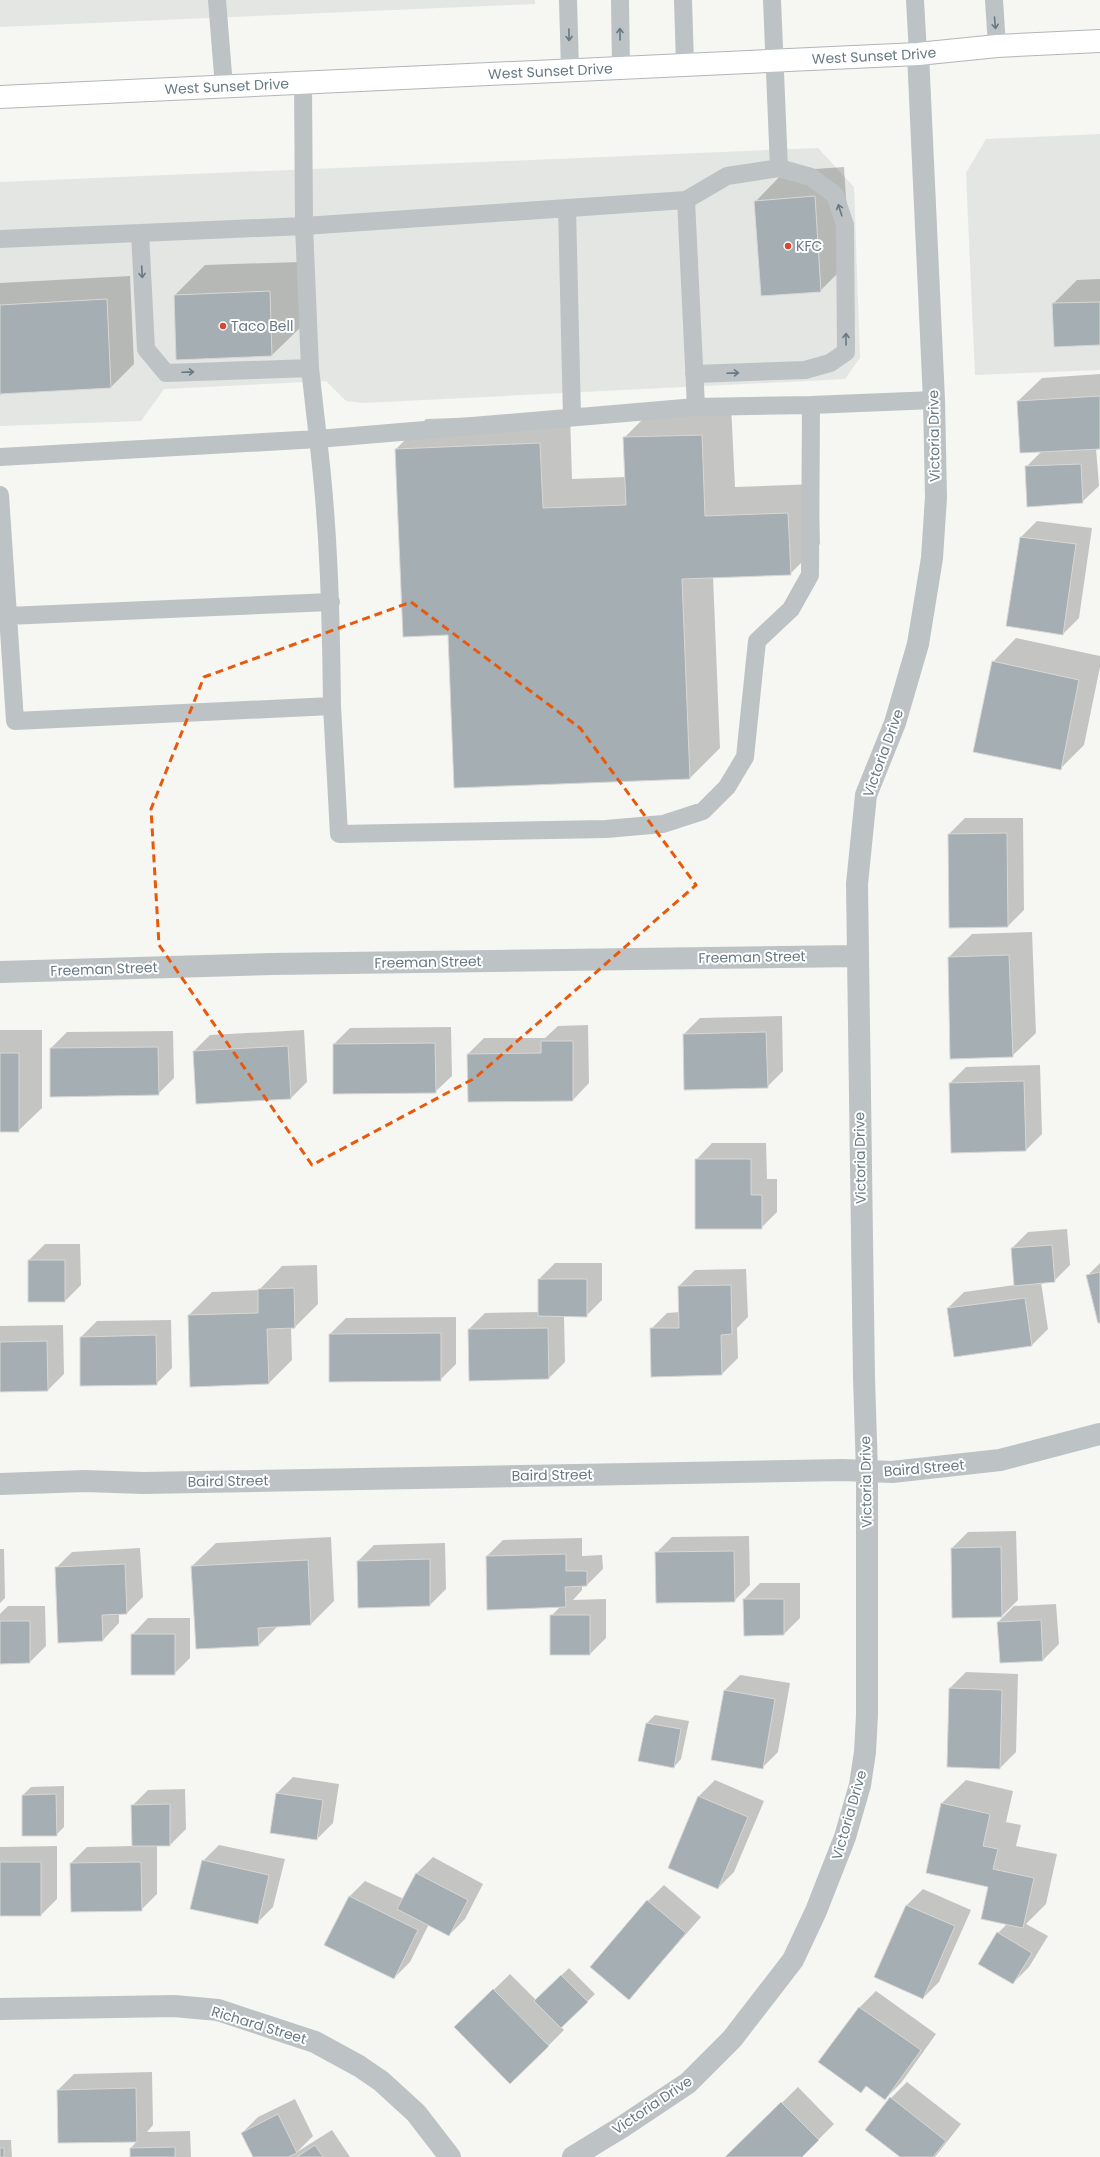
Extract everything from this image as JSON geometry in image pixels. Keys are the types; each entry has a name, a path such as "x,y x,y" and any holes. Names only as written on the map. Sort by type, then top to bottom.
{"main road":[{"name":"West Sunset Drive","path":"0,97 918,54 997,46 1100,41"}],"street":[{"name":"Victoria Drive","path":"573,2157 622,2127 688,2083 727,2044 793,1960 816,1911 845,1836 860,1785 865,1752 867,1715 867,1472 857,956 857,884 866,795 895,724 918,644 932,558 936,497 934,400 918,54"},
{"name":"Freeman Street","path":"0,972 272,964 857,956"},
{"name":"Baird Street","path":"0,1484 85,1481 143,1483 835,1470 892,1472 1000,1460 1100,1434"},
{"name":"Richard Street","path":"0,2009 174,2006 218,2010 315,2042 359,2066 381,2081 416,2113 450,2157"}],"lane":[{"path":"217,0 224,87"},
{"path":"568,0 570,70"},
{"path":"620,0 621,68"},
{"path":"684,0 685,64"},
{"path":"772,0 779,168"},
{"path":"915,0 918,54"},
{"path":"994,0 997,46"},
{"path":"303,83 304,226 310,368 324,486 331,602 332,706 339,834 606,829 663,824 703,811 727,787 745,757 756,641 791,609 810,575 811,405"},
{"path":"0,239 304,226 686,200 728,176 779,168 811,177 835,195 845,225 846,352 830,363 805,370 694,374"},
{"path":"686,200 696,407"},
{"path":"567,208 572,417"},
{"path":"140,233 146,349 166,373 310,368"},
{"path":"0,457 318,439 696,407 811,405 934,400"},
{"path":"0,495 15,721 332,706"},
{"path":"7,616 331,602"}],"highlighted area":[{"path":"411,602 580,728 696,885 475,1078 312,1165 159,945 151,809 204,677"}],"shaded area":[{"path":"0,0 535,0 535,4 0,27"},
{"path":"1100,134 1100,370 975,375 966,173 986,139"},
{"path":"818,148 854,187 860,358 845,379 363,403 346,401 326,381 164,389 141,421 0,426 0,182"}],"building":[{"name":"KFC","path":"815,196 821,292 761,296 754,201"},
{"name":"Taco Bell","path":"270,291 272,356 176,360 174,295"},
{"path":"107,299 111,388 0,394 0,305"},
{"path":"1100,302 1100,345 1054,347 1052,303"},
{"path":"1100,396 1100,449 1020,453 1017,401"},
{"path":"702,435 705,516 788,513 791,575 682,579 690,779 454,788 448,635 403,637 395,449 540,443 543,508 626,505 623,437"},
{"path":"1081,464 1083,503 1027,507 1025,466"},
{"path":"1020,537 1076,544 1063,635 1006,626"},
{"path":"992,661 1079,680 1061,770 973,752"},
{"path":"1007,833 1008,927 949,928 948,834"},
{"path":"1009,955 1013,1057 950,1059 948,957"},
{"path":"766,1032 768,1088 684,1090 683,1034"},
{"path":"541,1041 573,1041 573,1101 468,1102 467,1054 541,1053"},
{"path":"435,1043 436,1093 333,1094 333,1044"},
{"path":"288,1046 291,1099 196,1104 193,1051"},
{"path":"158,1047 159,1095 50,1097 50,1048"},
{"path":"0,1053 19,1053 19,1132 0,1132"},
{"path":"1024,1081 1026,1151 951,1153 949,1083"},
{"path":"695,1159 751,1159 751,1195 762,1195 762,1229 695,1229"},
{"path":"1052,1245 1055,1282 1014,1286 1011,1248"},
{"path":"28,1260 65,1260 65,1302 28,1302"},
{"path":"1100,1272 1100,1323 1098,1323 1086,1275"},
{"path":"538,1279 587,1279 587,1317 538,1316"},
{"path":"731,1285 732,1334 721,1335 722,1375 651,1377 650,1328 679,1328 678,1286"},
{"path":"294,1288 295,1328 267,1329 269,1384 190,1387 188,1315 258,1313 258,1289"},
{"path":"1025,1298 1032,1346 954,1357 947,1308"},
{"path":"548,1328 549,1379 469,1381 468,1329"},
{"path":"441,1333 441,1381 329,1382 329,1334"},
{"path":"156,1335 157,1385 80,1386 80,1337"},
{"path":"47,1341 48,1391 0,1392 0,1342"},
{"path":"1001,1547 1002,1617 952,1618 951,1548"},
{"path":"734,1551 735,1602 656,1603 655,1552"},
{"path":"566,1554 566,1571 587,1571 587,1586 565,1587 566,1607 487,1610 486,1556"},
{"path":"430,1559 430,1606 358,1608 357,1561"},
{"path":"308,1560 311,1625 258,1628 259,1646 196,1649 191,1566"},
{"path":"125,1564 127,1614 102,1615 103,1641 58,1643 55,1567"},
{"path":"743,1599 784,1599 784,1635 744,1636"},
{"path":"550,1615 590,1615 590,1655 550,1655"},
{"path":"1041,1620 1043,1661 1000,1663 997,1622"},
{"path":"0,1621 30,1621 30,1663 0,1664"},
{"path":"131,1634 175,1634 175,1675 131,1675"},
{"path":"949,1688 1002,1690 1000,1769 947,1767"},
{"path":"724,1690 775,1699 763,1769 711,1760"},
{"path":"646,1723 681,1729 674,1768 638,1761"},
{"path":"276,1793 323,1800 317,1840 270,1833"},
{"path":"56,1794 57,1836 22,1836 22,1795"},
{"path":"698,1796 748,1817 718,1889 668,1868"},
{"path":"941,1803 990,1814 983,1846 998,1849 993,1869 1034,1878 1023,1928 981,1919 988,1887 926,1873"},
{"path":"170,1804 170,1846 132,1846 131,1805"},
{"path":"202,1860 269,1875 258,1924 190,1909"},
{"path":"0,1862 41,1862 41,1916 0,1916"},
{"path":"141,1862 142,1911 71,1912 70,1863"},
{"path":"416,1873 468,1900 449,1936 397,1909"},
{"path":"349,1896 418,1930 394,1979 324,1945"},
{"path":"647,1900 686,1933 629,2000 590,1967"},
{"path":"906,1905 955,1926 923,1999 874,1977"},
{"path":"997,1932 1032,1953 1013,1984 978,1964"},
{"path":"561,1975 588,2002 561,2028 534,2001"},
{"path":"493,1989 549,2046 510,2084 454,2027"},
{"path":"859,2007 921,2050 885,2100 866,2086 861,2093 818,2062"},
{"path":"136,2088 137,2142 58,2143 57,2090"},
{"path":"890,2097 946,2141 933,2157 900,2157 865,2130"},
{"path":"781,2102 819,2140 802,2157 725,2157"},
{"path":"278,2114 297,2153 288,2157 253,2157 241,2133"},
{"path":"315,2145 323,2157 297,2157"},
{"path":"175,2147 175,2157 130,2157 130,2148"},
{"path":"0,2148 4,2148 4,2157 0,2157"}],"place":[{"name":"KFC","path":"788,246"},
{"name":"Taco Bell","path":"223,326"}]}
